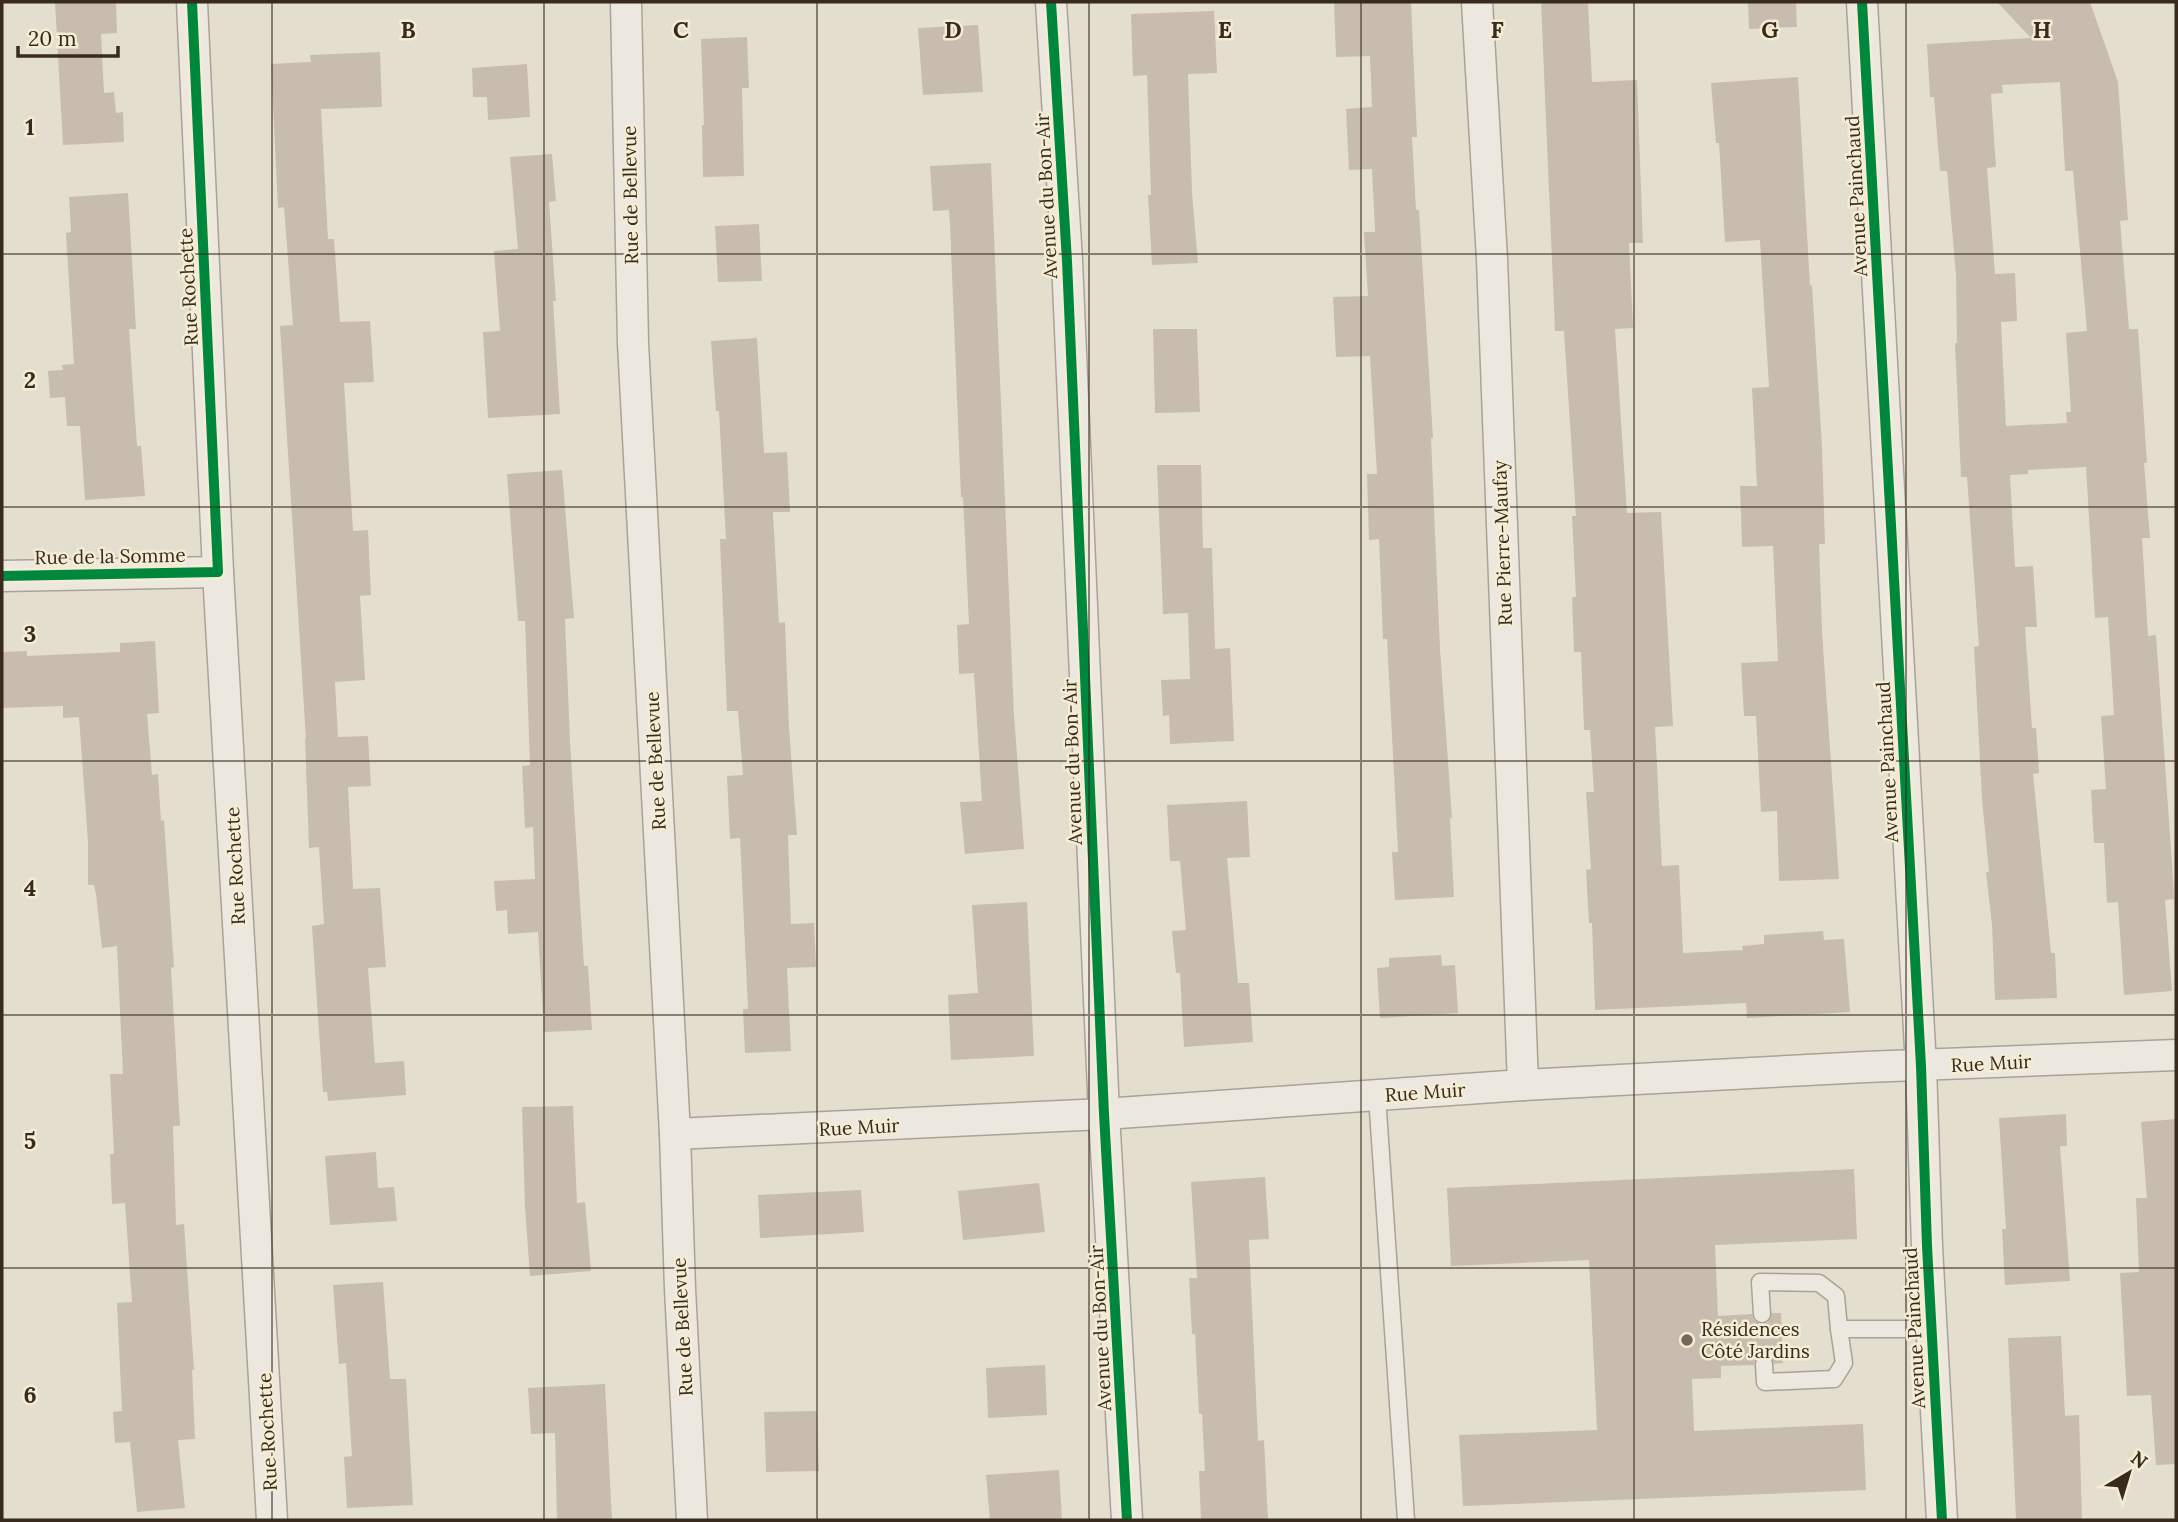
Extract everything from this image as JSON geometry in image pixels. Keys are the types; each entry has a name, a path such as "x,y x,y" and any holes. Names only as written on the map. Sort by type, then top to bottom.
{"street":[{"name":"Rue Rochette","path":"192,2 218,572 272,1520"},
{"name":"Rue de Bellevue","path":"626,2 632,343 675,1134 692,1520"},
{"name":"Avenue du Bon-Air","path":"1051,2 1067,261 1104,1114 1127,1520"},
{"name":"Rue Pierre-Maufay","path":"1477,2 1492,259 1523,1085"},
{"name":"Avenue Painchaud","path":"1862,2 1921,1066 1931,1329 1942,1520"},
{"name":"Rue de la Somme","path":"2,576 218,572"},
{"name":"Rue Muir","path":"675,1134 1104,1114 1523,1085 1865,1067 2176,1055"}],"lane":[{"path":"1377,1096 1406,1520"},
{"path":"1762,1314 1760,1282 1819,1283 1836,1296 1844,1363 1834,1379 1765,1382 1763,1364"},
{"path":"1839,1329 1931,1329"}],"building":[{"path":"55,2 116,2 117,33 101,34 104,93 114,92 116,113 123,112 124,142 63,145"},
{"path":"1334,2 1411,2 1417,137 1412,137 1433,438 1440,649 1452,818 1454,897 1395,900 1392,852 1398,852 1387,639 1383,639 1379,539 1369,540 1367,474 1377,474 1370,356 1336,357 1333,297 1368,296 1364,232 1375,232 1372,169 1349,170 1346,109 1372,107 1370,56 1336,57"},
{"path":"1541,2 1588,2 1592,82 1637,80 1643,243 1629,243 1633,328 1615,329 1627,513 1661,512 1673,726 1655,727 1662,866 1679,865 1683,953 1743,950 1742,946 1764,944 1764,935 1823,931 1824,940 1844,939 1850,1012 1747,1018 1746,1003 1595,1010 1592,923 1589,923 1586,870 1591,869 1586,792 1594,792 1590,730 1584,730 1581,652 1574,652 1572,597 1576,597 1572,516 1576,516 1564,331 1555,331"},
{"path":"1748,2 1796,2 1797,27 1749,29"},
{"path":"1997,2 2090,2 2118,82 2128,220 2120,221 2129,329 2138,329 2147,463 2144,463 2150,538 2142,538 2148,636 2156,635 2172,864 2174,899 2165,900 2172,991 2124,995 2118,902 2107,903 2104,843 2094,843 2091,790 2106,789 2101,716 2114,715 2108,617 2095,618 2086,467 2028,470 2028,474 2010,475 2015,567 2033,566 2037,627 2025,627 2032,728 2036,728 2039,773 2033,774 2051,953 2055,953 2057,998 1995,1000 1974,647 1979,646 1967,477 1961,477 1955,343 1956,275 1947,171 1940,171 1934,97 1930,97 1927,44 2031,38","holes":["2060,82 2065,171 2073,171 2087,331 2066,333 2071,412 2066,412 2067,423 2006,426 2001,322 2017,321 2015,273 1995,274 1987,168 1996,167 1991,94 2003,93 2002,85"]},
{"path":"1214,11 1217,73 1188,74 1192,193 1198,263 1152,265 1148,195 1151,195 1147,75 1133,76 1131,14"},
{"path":"978,25 983,92 923,95 918,28"},
{"path":"747,37 749,88 742,88 744,176 703,177 701,39"},
{"path":"380,52 382,107 321,109 328,239 334,239 340,322 370,321 374,382 344,383 353,531 368,530 371,595 360,596 365,680 335,682 338,737 368,736 371,786 348,787 353,889 380,888 386,967 368,968 375,1063 404,1061 406,1095 328,1101 327,1092 323,1092 312,926 324,924 319,847 309,848 306,739 280,326 293,325 284,207 278,208 271,64 311,62 310,55"},
{"path":"527,64 530,117 488,120 487,97 473,97 472,68"},
{"path":"1798,77 1822,448 1825,544 1819,544 1822,632 1839,879 1779,881 1777,811 1761,812 1756,716 1744,716 1741,663 1778,661 1773,546 1742,547 1740,486 1757,486 1752,388 1769,387 1760,240 1725,242 1719,143 1716,143 1711,83"},
{"path":"552,154 556,201 549,202 560,414 488,418 483,332 500,331 494,251 518,249 510,157"},
{"path":"991,163 1014,715 1024,849 965,854 960,802 982,801 974,673 959,674 957,625 969,624 949,210 933,211 930,166"},
{"path":"128,193 136,329 129,329 137,446 141,446 145,496 85,500 80,426 67,426 65,397 50,398 48,371 63,370 62,365 74,364 66,233 71,232 69,197"},
{"path":"759,224 762,281 718,282 715,226"},
{"path":"1153,329 1197,329 1200,412 1155,413"},
{"path":"757,338 764,453 787,452 790,512 773,512 779,623 785,622 797,835 788,835 791,924 814,923 816,967 787,968 791,1051 745,1053 743,1009 748,1009 740,838 730,839 727,776 743,775 738,711 727,711 720,539 726,539 719,411 716,411 711,341"},
{"path":"1157,465 1201,465 1203,548 1212,548 1215,649 1230,648 1234,741 1170,744 1169,715 1163,716 1161,680 1190,679 1188,613 1163,614"},
{"path":"562,470 574,618 565,619 570,742 584,966 588,966 592,1030 544,1032 538,932 508,934 507,910 496,911 494,881 535,879 533,827 525,828 522,766 530,765 525,621 518,621 507,474"},
{"path":"155,641 159,713 147,714 152,775 158,774 161,821 164,820 174,967 171,968 180,1126 173,1126 176,1225 184,1224 194,1370 195,1439 178,1440 185,1508 137,1512 130,1442 115,1443 113,1412 122,1411 117,1303 132,1302 125,1203 112,1204 110,1154 114,1154 110,1074 123,1074 117,946 102,948 94,885 88,885 88,842 79,717 63,718 63,706 2,708 2,652 27,651 27,656 120,652 120,643"},
{"path":"1247,801 1250,857 1227,858 1238,983 1249,983 1253,1042 1184,1047 1180,973 1176,973 1172,931 1186,930 1180,861 1170,861 1167,805"},
{"path":"1027,902 1034,1056 951,1060 948,995 978,993 972,905"},
{"path":"1441,955 1442,966 1455,965 1458,1013 1380,1018 1377,968 1389,967 1389,958"},
{"path":"573,1106 577,1203 585,1202 591,1271 530,1276 522,1107"},
{"path":"2066,1114 2067,1146 2060,1146 2070,1281 2005,1285 2002,1229 2006,1229 1999,1118"},
{"path":"2176,1119 2176,1464 2156,1465 2151,1395 2127,1396 2120,1273 2139,1272 2136,1198 2147,1198 2141,1122"},
{"path":"376,1152 378,1188 394,1187 397,1221 330,1225 325,1156"},
{"name":"Résidences Côté Jardins","path":"1854,1169 1857,1239 1715,1245 1718,1316 1752,1314 1754,1320 1762,1324 1768,1322 1772,1313 1781,1313 1783,1363 1774,1364 1769,1355 1763,1354 1755,1359 1754,1365 1721,1366 1721,1378 1692,1379 1694,1431 1863,1424 1866,1490 1463,1506 1459,1435 1597,1430 1589,1260 1451,1266 1447,1188"},
{"path":"1265,1177 1269,1239 1249,1240 1258,1441 1264,1440 1268,1520 1201,1520 1199,1471 1205,1471 1189,1278 1197,1278 1191,1182"},
{"path":"1039,1183 1045,1232 963,1240 958,1191"},
{"path":"861,1190 864,1232 760,1238 758,1195"},
{"path":"383,1282 390,1379 406,1379 413,1505 347,1508 344,1457 352,1456 346,1363 339,1364 333,1285"},
{"path":"2061,1336 2065,1416 2079,1415 2082,1520 2016,1520 2008,1338"},
{"path":"1045,1365 1047,1415 988,1418 986,1368"},
{"path":"605,1384 612,1520 557,1520 555,1433 531,1434 528,1388"},
{"path":"817,1411 819,1471 766,1472 764,1412"},
{"path":"1059,1470 1062,1520 990,1520 986,1475"}],"cycle path":[{"path":"2,576 218,572 192,2"},
{"path":"1051,2 1067,261 1104,1114 1127,1520"},
{"path":"1862,2 1921,1066 1927,1246 1942,1520"}],"place":[{"name":"Résidences Côté Jardins","path":"1687,1340"}]}
